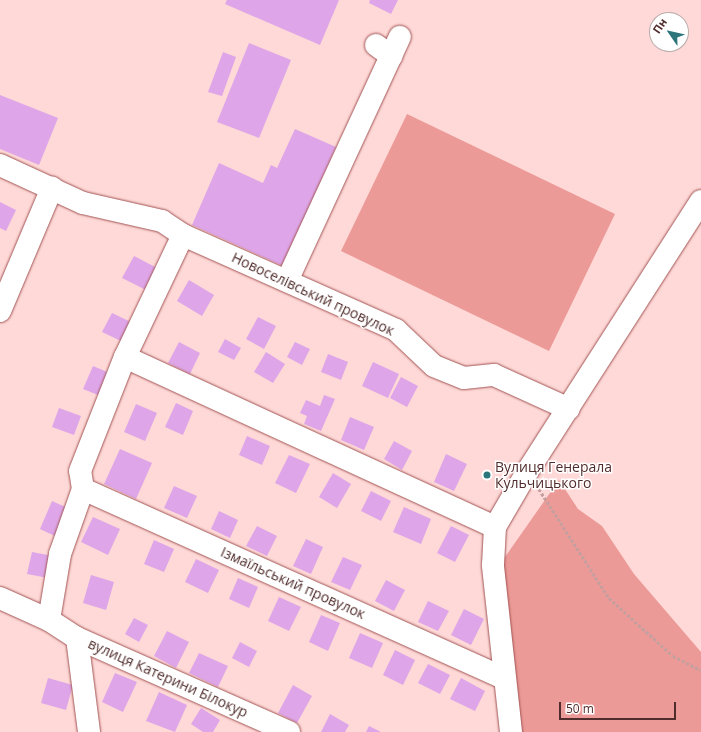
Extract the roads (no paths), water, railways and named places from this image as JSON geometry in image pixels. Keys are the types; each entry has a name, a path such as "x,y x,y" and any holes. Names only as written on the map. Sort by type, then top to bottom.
{"street":[{"path":"287,281 389,46"},
{"name":"Новоселівський провулок","path":"0,165 52,188 83,204 162,221 183,236 396,330 434,366 464,378 494,375 569,409"},
{"path":"0,311 52,188"},
{"path":"511,732 503,678 493,565 495,526 527,472 569,409 701,201"},
{"path":"49,620 60,554 83,489 80,471 125,357 183,236"},
{"path":"125,357 495,526"},
{"name":"Ізмаїльський провулок","path":"83,489 503,678"},
{"name":"вулиця Катерини Білокур","path":"0,598 49,620 77,638 289,732"},
{"path":"77,638 89,732"},
{"path":"75,732 86,710"}],"place":[{"name":"Вулиця Генерала Кульчицького","path":"487,475"}]}
